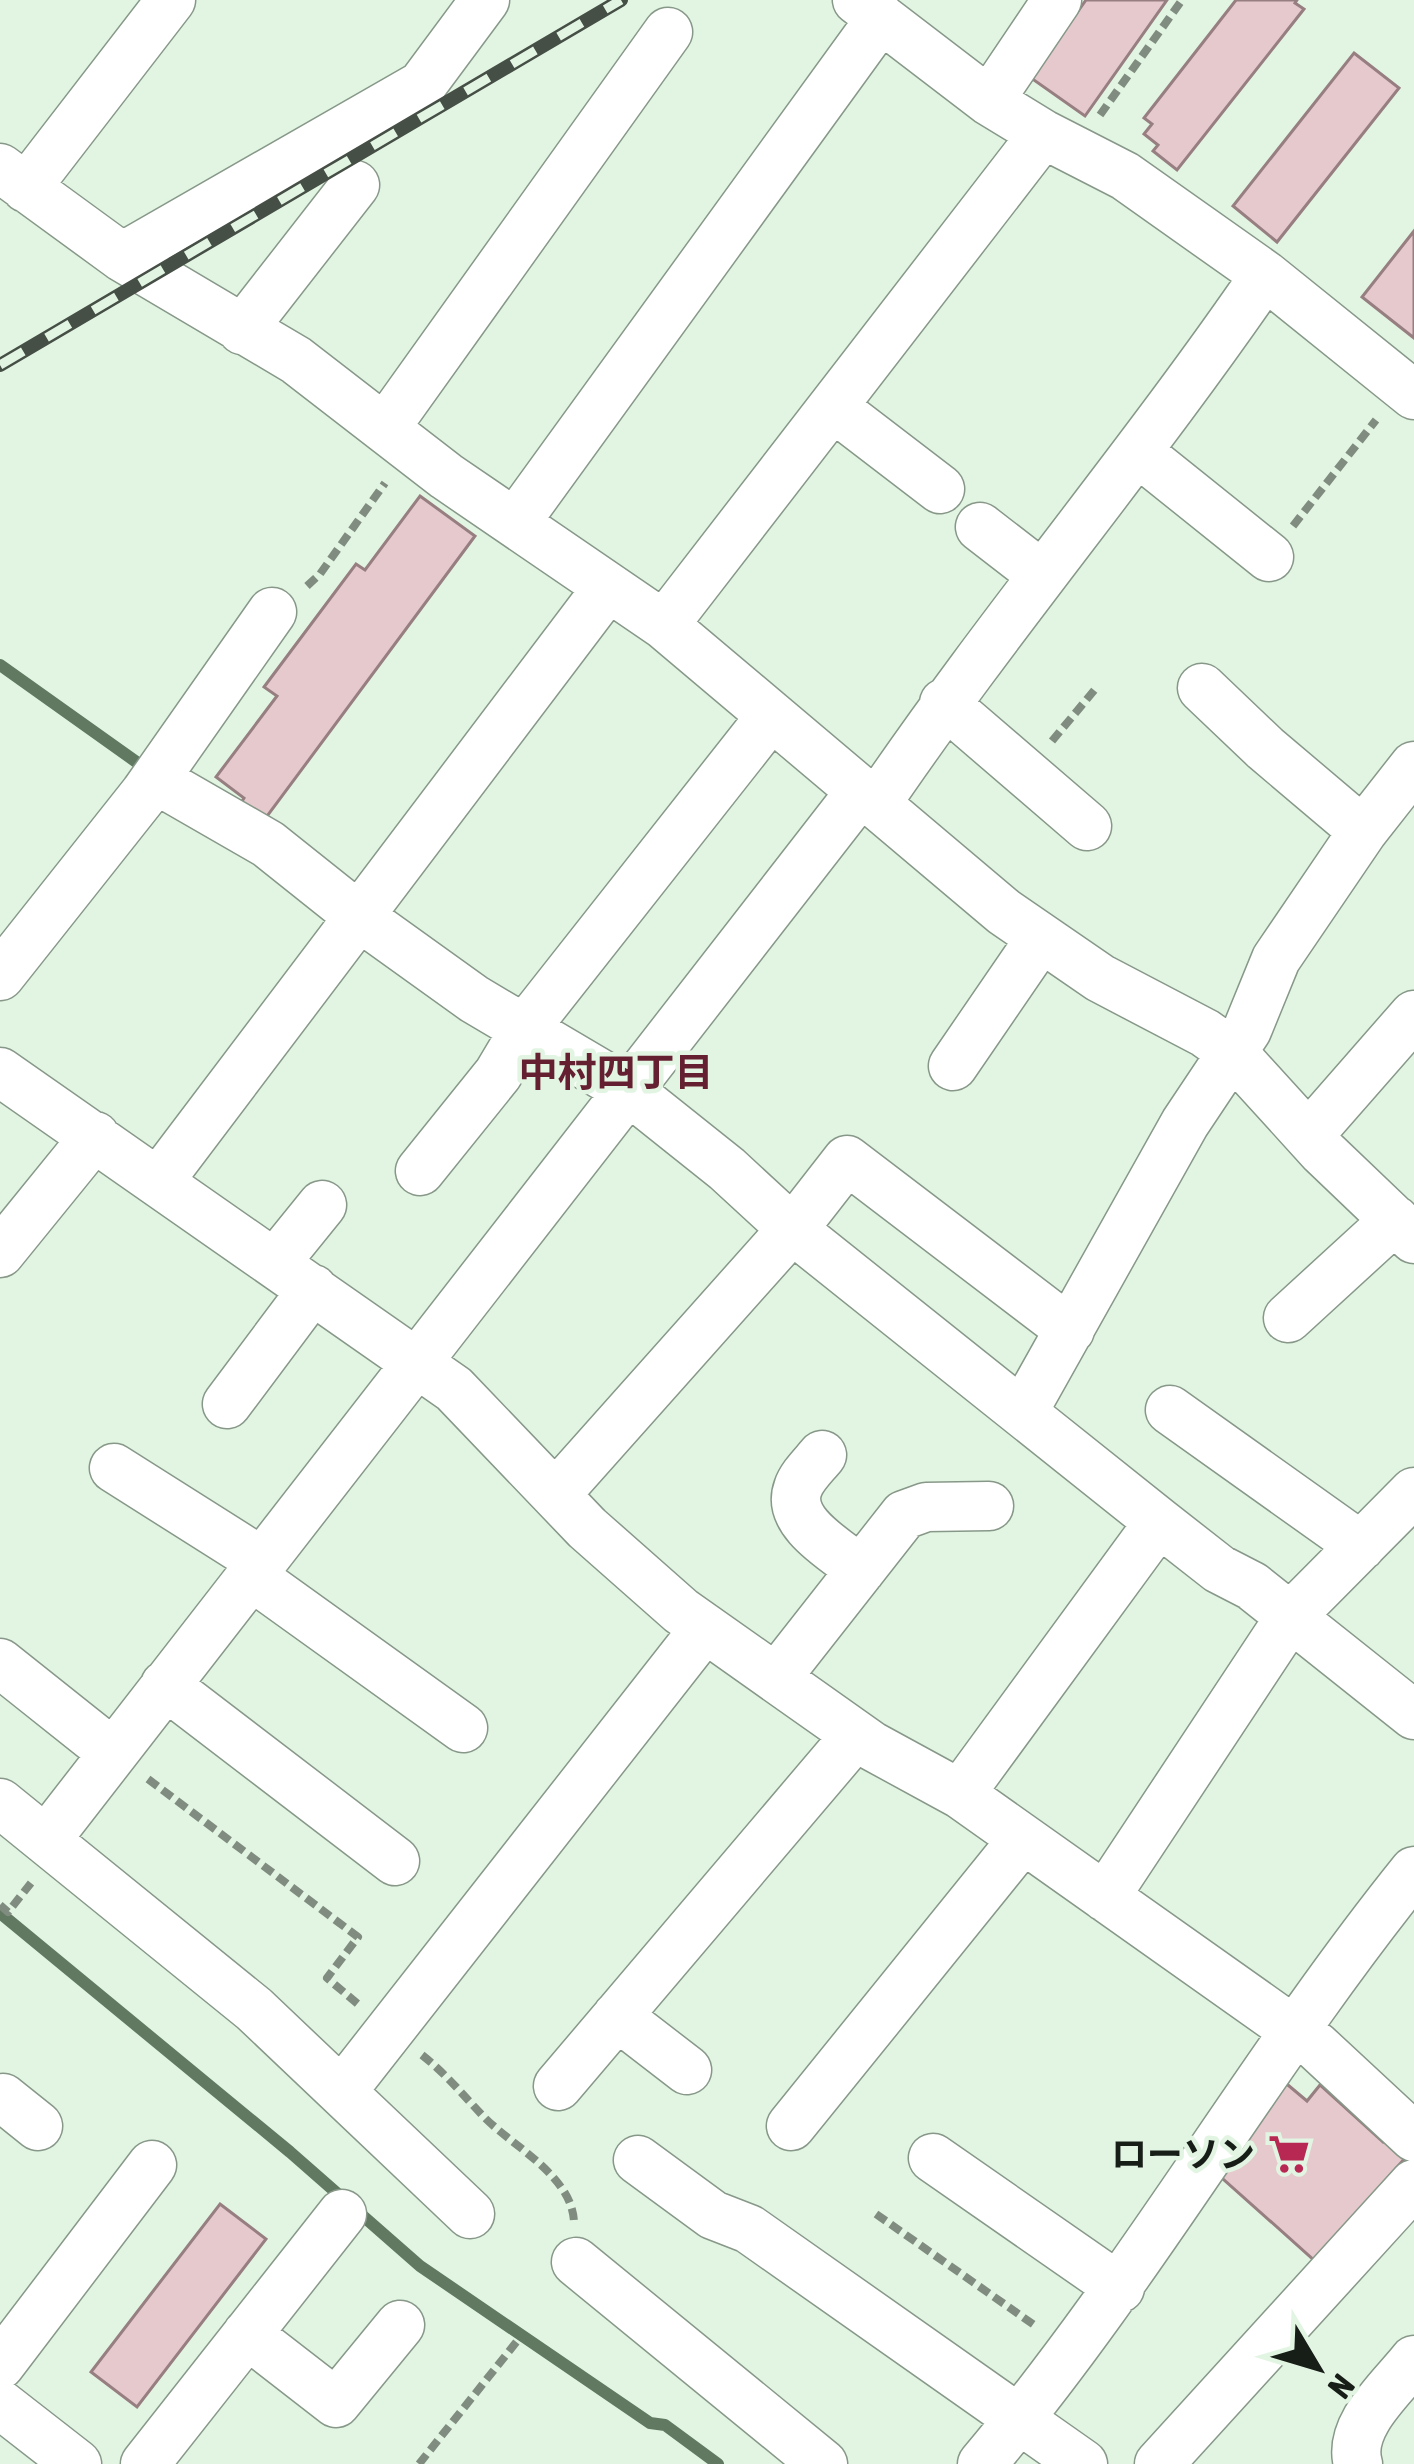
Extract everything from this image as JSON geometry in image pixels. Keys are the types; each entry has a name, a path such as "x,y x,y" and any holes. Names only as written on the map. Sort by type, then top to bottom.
{"street":[{"path":"171,0 13,178 122,257 296,360 515,523 664,626 1040,939 1233,1053 1404,1230 1288,1318"},
{"path":"122,257 422,86 485,0"},
{"path":"989,101 1058,0"},
{"path":"515,523 869,9 989,101 1125,176 1265,275 1410,390"},
{"path":"398,438 668,32"},
{"path":"664,626 833,406 1059,143"},
{"path":"242,330 355,185"},
{"path":"46,1840 628,1090 944,703 1138,452 1265,275"},
{"path":"833,406 940,489"},
{"path":"1138,452 1269,557"},
{"path":"980,527 1042,575"},
{"path":"159,1181 608,587"},
{"path":"0,976 155,779 272,613"},
{"path":"1202,688 1363,830"},
{"path":"944,703 1087,826"},
{"path":"420,1171 498,1074 526,1027 771,716"},
{"path":"1023,1412 1185,1123 1247,1030 1276,959 1363,830 1414,766"},
{"path":"155,779 268,844 474,999 628,1090 727,1169 792,1229 1219,1570 1252,1586 1414,1714"},
{"path":"953,1066 1040,939"},
{"path":"1309,1135 1414,1016"},
{"path":"4,1082 95,1136 454,1389 587,1528 706,1628 856,1735 960,1794 1294,2031 1414,2137"},
{"path":"0,1253 95,1136"},
{"path":"556,1495 792,1229 847,1160 1070,1330"},
{"path":"227,1404 294,1276 322,1205"},
{"path":"1170,1410 1360,1546"},
{"path":"822,1455 799,1485 800,1519 861,1570"},
{"path":"114,1468 255,1568 463,1728"},
{"path":"1105,1897 1290,1617 1414,1492"},
{"path":"776,1678 904,1515 926,1507 989,1506"},
{"path":"960,1794 1159,1522"},
{"path":"343,2090 706,1628"},
{"path":"0,1663 113,1753"},
{"path":"165,1684 395,1861"},
{"path":"558,2086 856,1735"},
{"path":"0,1804 254,2008 343,2090 467,2218"},
{"path":"790,2126 1023,1839"},
{"path":"982,2464 1120,2288 1294,2031 1414,1871"},
{"path":"617,2016 687,2070"},
{"path":"933,2158 1120,2288"},
{"path":"638,2160 713,2215 749,2229 1083,2464"},
{"path":"0,2365 152,2165"},
{"path":"1159,2464 1414,2184"},
{"path":"145,2464 342,2214"},
{"path":"576,2262 823,2464"},
{"path":"247,2334 336,2403 398,2349"},
{"path":"1358,2464 1354,2450 1363,2425 1414,2360"},
{"path":"0,2404 77,2464"}],"path":[{"path":"1059,143 1182,0"},
{"path":"1269,557 1410,390"},
{"path":"272,613 320,574 398,438"},
{"path":"1026,773 1097,687"},
{"path":"876,2214 1072,2352"},
{"path":"419,2464 518,2340"}],"building":[{"path":"1086,0 1167,0 1085,116 1031,78"},
{"path":"1236,0 1297,0 1304,9 1177,170 1153,151 1158,145 1144,134 1152,124 1144,118"},
{"path":"1354,53 1399,88 1277,242 1233,206"},
{"path":"1414,231 1414,338 1362,297"},
{"path":"420,496 475,536 262,823 239,806 244,798 216,777 277,696 264,687 356,564 365,570"},
{"path":"1282,2080 1307,2101 1320,2085 1406,2157 1315,2261 1213,2170"},
{"path":"220,2204 266,2239 137,2407 91,2372"}],"waterway":[{"path":"0,665 142,766"},
{"path":"0,1913 290,2152 420,2266 718,2464"}],"railway":[{"path":"0,365 621,0"}],"place":[{"name":"ローソン","path":"1289,2154"}],"district":[{"name":"中村四丁目","path":"616,1072"}]}
